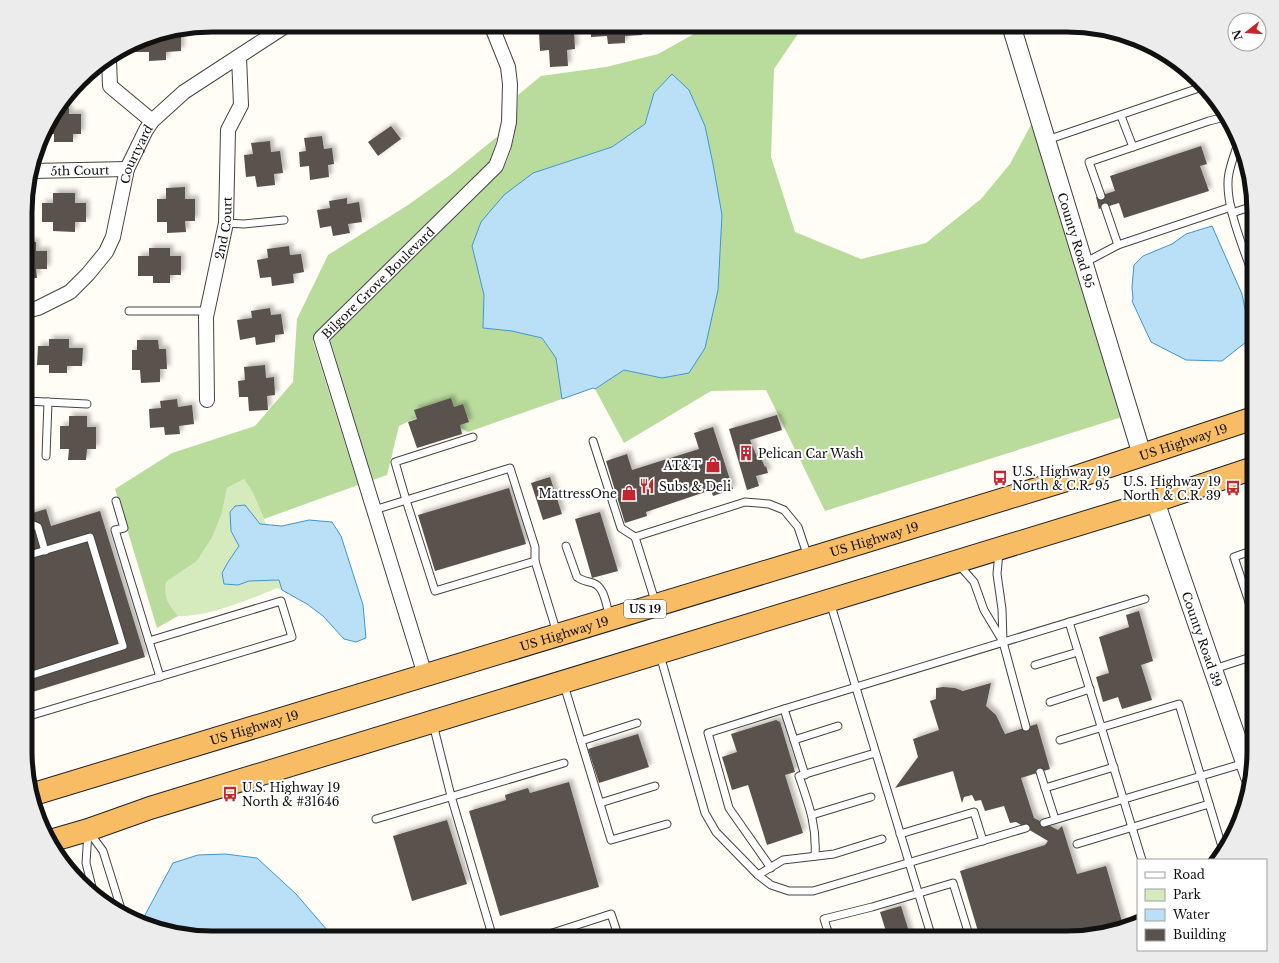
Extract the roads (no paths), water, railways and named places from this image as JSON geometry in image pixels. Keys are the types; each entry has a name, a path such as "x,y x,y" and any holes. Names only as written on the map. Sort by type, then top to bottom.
{"highway":[{"name":"US Highway 19","path":"37,793 808,559 1142,455 1247,420"},
{"path":"55,839 88,830 150,808 659,652 1000,550 1247,470"}],"street":[{"name":"Courtyard","path":"32,310 70,292 88,274 106,252 113,237 127,169 152,121 184,92 239,57 267,32"},
{"name":"Bilgore Grove Boulevard","path":"425,675 321,338 496,166 504,145 509,122 510,84 508,67 494,32"},
{"name":"County Road 95","path":"1013,32 1142,455"},
{"name":"2nd Court","path":"207,400 206,317 226,223 228,130 241,105 239,57"},
{"path":"109,64 110,86 152,121"},
{"name":"5th Court","path":"37,171 127,169"},
{"name":"County Road 39","path":"1155,501 1247,766"}],"lane":[{"path":"1047,140 1121,116 1198,89"},
{"path":"1121,116 1132,147"},
{"path":"1101,196 1089,162 1221,118"},
{"path":"1236,150 1228,173 1228,197 1247,258"},
{"path":"1105,207 1118,245"},
{"path":"1084,263 1118,245 1231,210 1247,207"},
{"path":"226,223 244,224 284,220"},
{"path":"129,311 207,311"},
{"path":"32,401 87,404"},
{"path":"46,456 48,402"},
{"path":"473,437 394,462 435,591 535,561"},
{"path":"593,441 621,528 635,537 656,605"},
{"path":"374,510 510,468 535,547 535,561 558,635"},
{"path":"116,501 124,528 115,530 160,677"},
{"path":"635,537 745,502 768,504 784,510 798,527 808,559"},
{"path":"32,524 38,527 45,551"},
{"path":"32,554 90,537 123,646 32,675"},
{"path":"566,546 577,577 598,585 602,590 610,619"},
{"path":"1000,550 997,574 1002,609 1003,642 1026,727"},
{"path":"1247,552 1234,557 1247,596"},
{"path":"957,562 974,582 984,610 1003,642"},
{"path":"771,868 728,808 708,733 855,686 1144,599"},
{"path":"32,715 292,637 281,601 148,641"},
{"path":"830,602 930,931"},
{"path":"1069,622 1142,859"},
{"path":"659,652 705,813 716,832 758,875 770,885 789,891 813,891 1026,828"},
{"path":"1035,665 1078,652"},
{"path":"1212,669 1247,658"},
{"path":"564,682 611,840 667,824"},
{"path":"1050,702 1090,689"},
{"path":"1060,740 1179,704 1221,844"},
{"path":"784,709 805,775"},
{"path":"433,722 451,796 491,931"},
{"path":"581,741 637,723"},
{"path":"794,740 838,726"},
{"path":"814,856 816,840 812,815 799,776 875,753"},
{"path":"376,819 564,763"},
{"path":"1045,788 1114,767"},
{"path":"1044,823 1201,776 1246,770"},
{"path":"1040,772 1055,819"},
{"path":"600,803 656,786"},
{"path":"812,815 871,797"},
{"path":"1077,844 1209,804"},
{"path":"900,834 974,812 983,840"},
{"path":"88,830 86,864 91,884"},
{"path":"88,830 103,851 120,906"},
{"path":"758,875 783,860 834,854 882,839"},
{"path":"828,931 824,919 953,883 968,931"},
{"path":"559,931 611,914 617,931"}],"water":[{"path":"672,74 689,90 705,126 722,215 718,290 705,348 689,373 662,378 624,370 595,389 593,388 562,399 556,358 542,338 512,331 483,328 484,295 472,246 481,222 504,195 533,173 612,147 645,124 654,93"},
{"path":"1212,226 1242,294 1247,319 1246,342 1222,361 1186,360 1151,342 1132,301 1134,265 1143,256 1172,244 1186,234"},
{"path":"245,505 260,524 282,526 309,520 332,522 341,536 363,605 366,638 356,642 344,639 323,616 307,604 282,590 279,580 249,581 238,585 224,584 222,573 239,546 231,531 230,512 235,506"},
{"path":"225,854 257,858 296,894 328,931 200,931 177,928 148,919 145,915 173,863 198,855"}],"place":[{"name":"Pelican Car Wash","path":"746,453"},
{"name":"AT&T","path":"713,465"},
{"name":"U.S. Highway 19 North & C.R. 95","path":"1000,478"},
{"name":"Subs & Deli","path":"647,486"},
{"name":"U.S. Highway 19 North & C.R. 39","path":"1233,488"},
{"name":"MattressOne","path":"629,493"},
{"name":"U.S. Highway 19 North & #31646","path":"230,794"}]}
